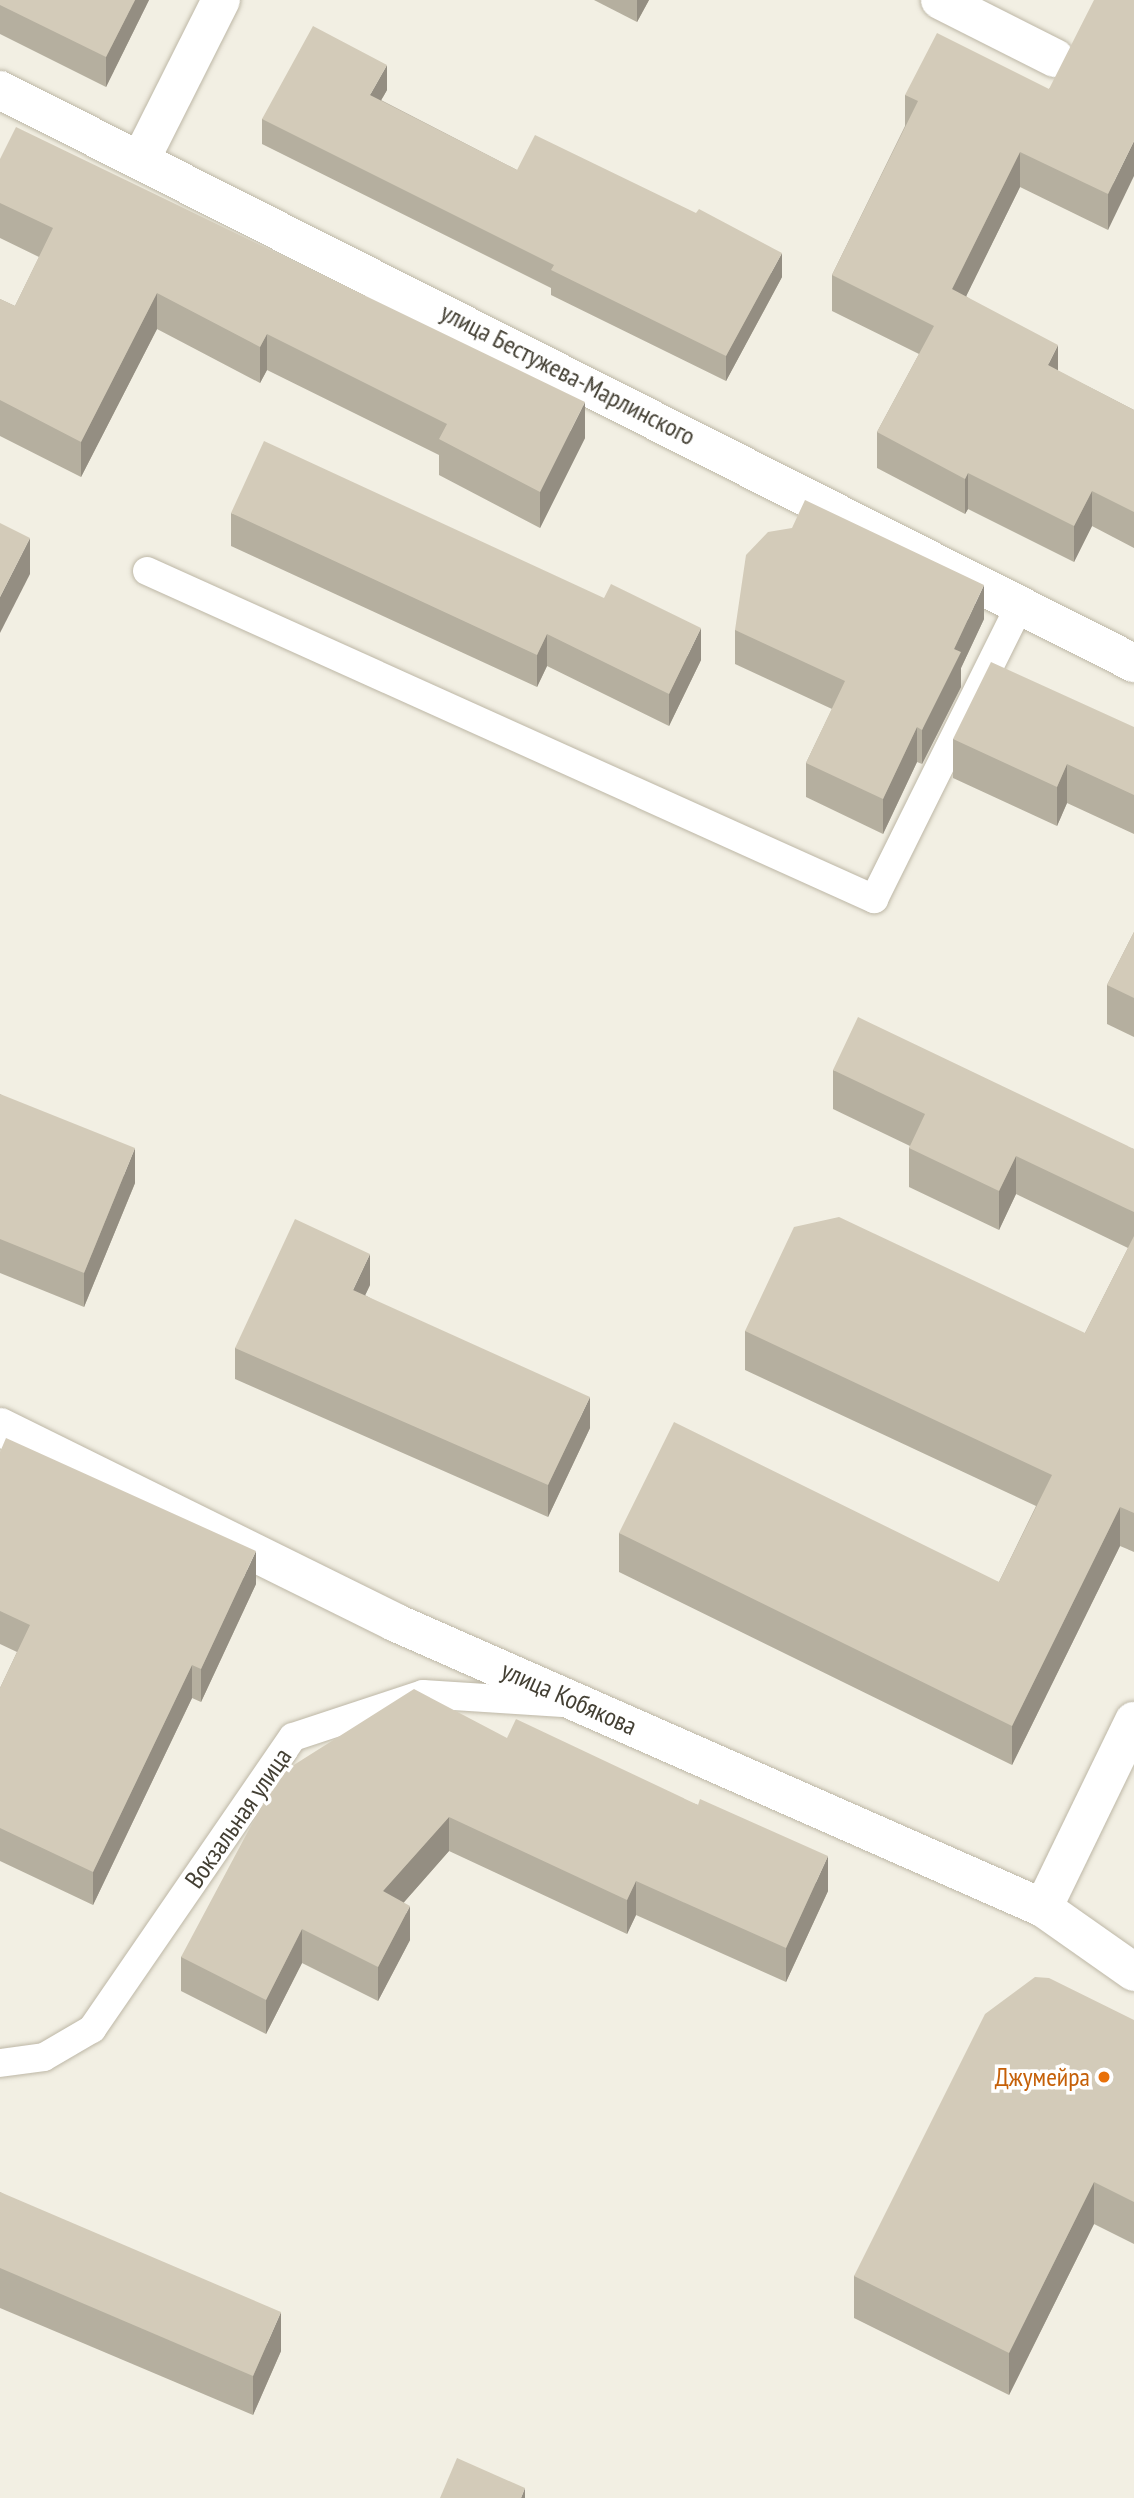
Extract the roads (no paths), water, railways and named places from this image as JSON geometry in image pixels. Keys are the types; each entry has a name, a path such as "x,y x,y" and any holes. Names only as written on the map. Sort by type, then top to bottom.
{"street":[{"path":"141,159 221,0"},
{"path":"940,0 1055,58"},
{"name":"улица Бестужева-Марлинского","path":"0,90 1021,603 1134,663"},
{"name":"улица Кобякова","path":"0,1427 394,1622 1044,1908 1134,1972"},
{"path":"1044,1908 1134,1721"}],"lane":[{"path":"147,571 874,899 1021,603"},
{"name":"Вокзальная улица","path":"0,2063 44,2057 92,2029 293,1737 423,1694 586,1705"}],"place":[{"name":"Джумейра","path":"1104,2077"}]}
